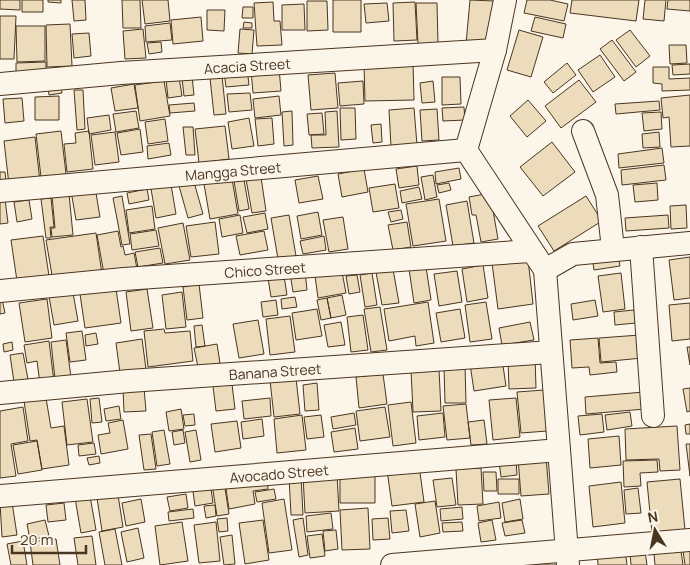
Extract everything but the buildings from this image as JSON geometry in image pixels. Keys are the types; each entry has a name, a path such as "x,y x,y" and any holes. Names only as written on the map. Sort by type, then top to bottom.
{"street":[{"path":"505,0 495,50 466,150 545,270 568,558"},
{"name":"Acacia Street","path":"0,84 121,73 495,50"},
{"path":"583,130 607,195 612,250"},
{"name":"Mangga Street","path":"0,191 466,150"},
{"path":"545,270 573,254 690,243"},
{"path":"642,247 653,416"},
{"name":"Chico Street","path":"0,291 124,279 531,251"},
{"name":"Banana Street","path":"0,393 129,380 551,352"},
{"name":"Avocado Street","path":"0,496 559,450"},
{"path":"392,565 568,558 690,540"}]}
